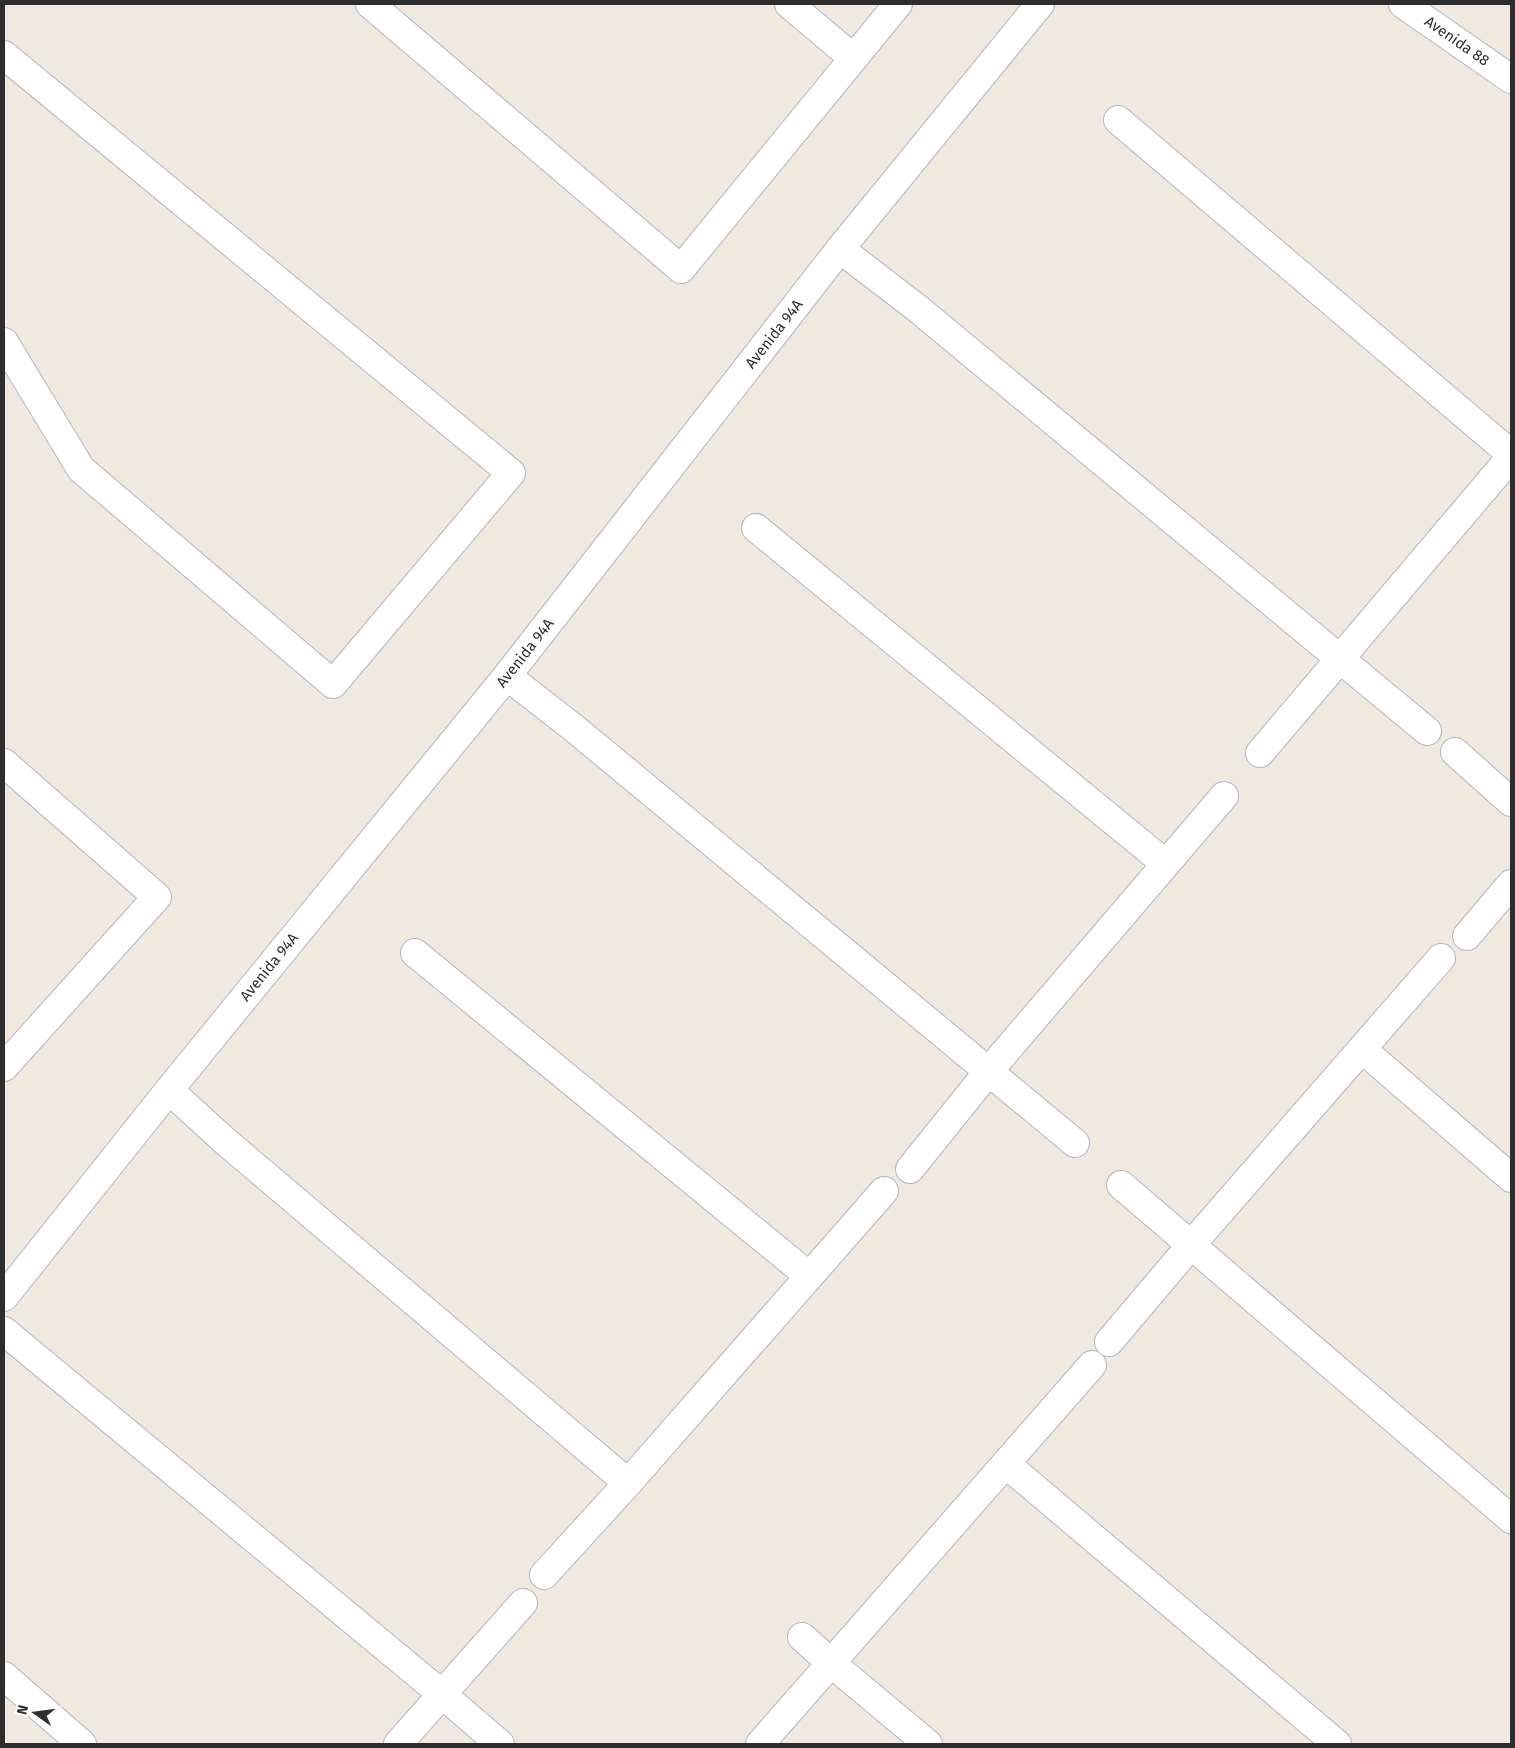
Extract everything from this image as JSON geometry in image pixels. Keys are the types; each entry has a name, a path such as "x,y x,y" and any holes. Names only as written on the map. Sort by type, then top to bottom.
{"street":[{"path":"370,4 681,269 898,4"},
{"path":"788,4 853,58"},
{"name":"Avenida 94A","path":"4,1297 169,1090 507,676 840,249 1040,4"},
{"name":"Avenida 88","path":"1402,4 1511,79"},
{"path":"4,55 511,473 333,684 81,469 4,342"},
{"path":"1118,120 1511,455 1341,660 1260,753"},
{"path":"840,249 917,308 1427,730"},
{"path":"756,528 1166,864"},
{"path":"507,676 575,729 1075,1143"},
{"path":"1455,752 1511,802"},
{"path":"4,763 157,897 4,1067"},
{"path":"910,1169 988,1072 1224,796"},
{"path":"1467,936 1511,884"},
{"path":"415,954 809,1276"},
{"path":"1109,1342 1441,958"},
{"path":"1362,1049 1511,1178"},
{"path":"169,1090 225,1141 628,1483"},
{"path":"1121,1185 1511,1519"},
{"path":"544,1575 628,1483 884,1191"},
{"path":"4,1330 500,1744"},
{"path":"760,1744 1092,1365"},
{"path":"1006,1464 1337,1744"},
{"path":"398,1744 523,1603"},
{"path":"802,1637 928,1744"},
{"path":"4,1676 82,1744"}]}
